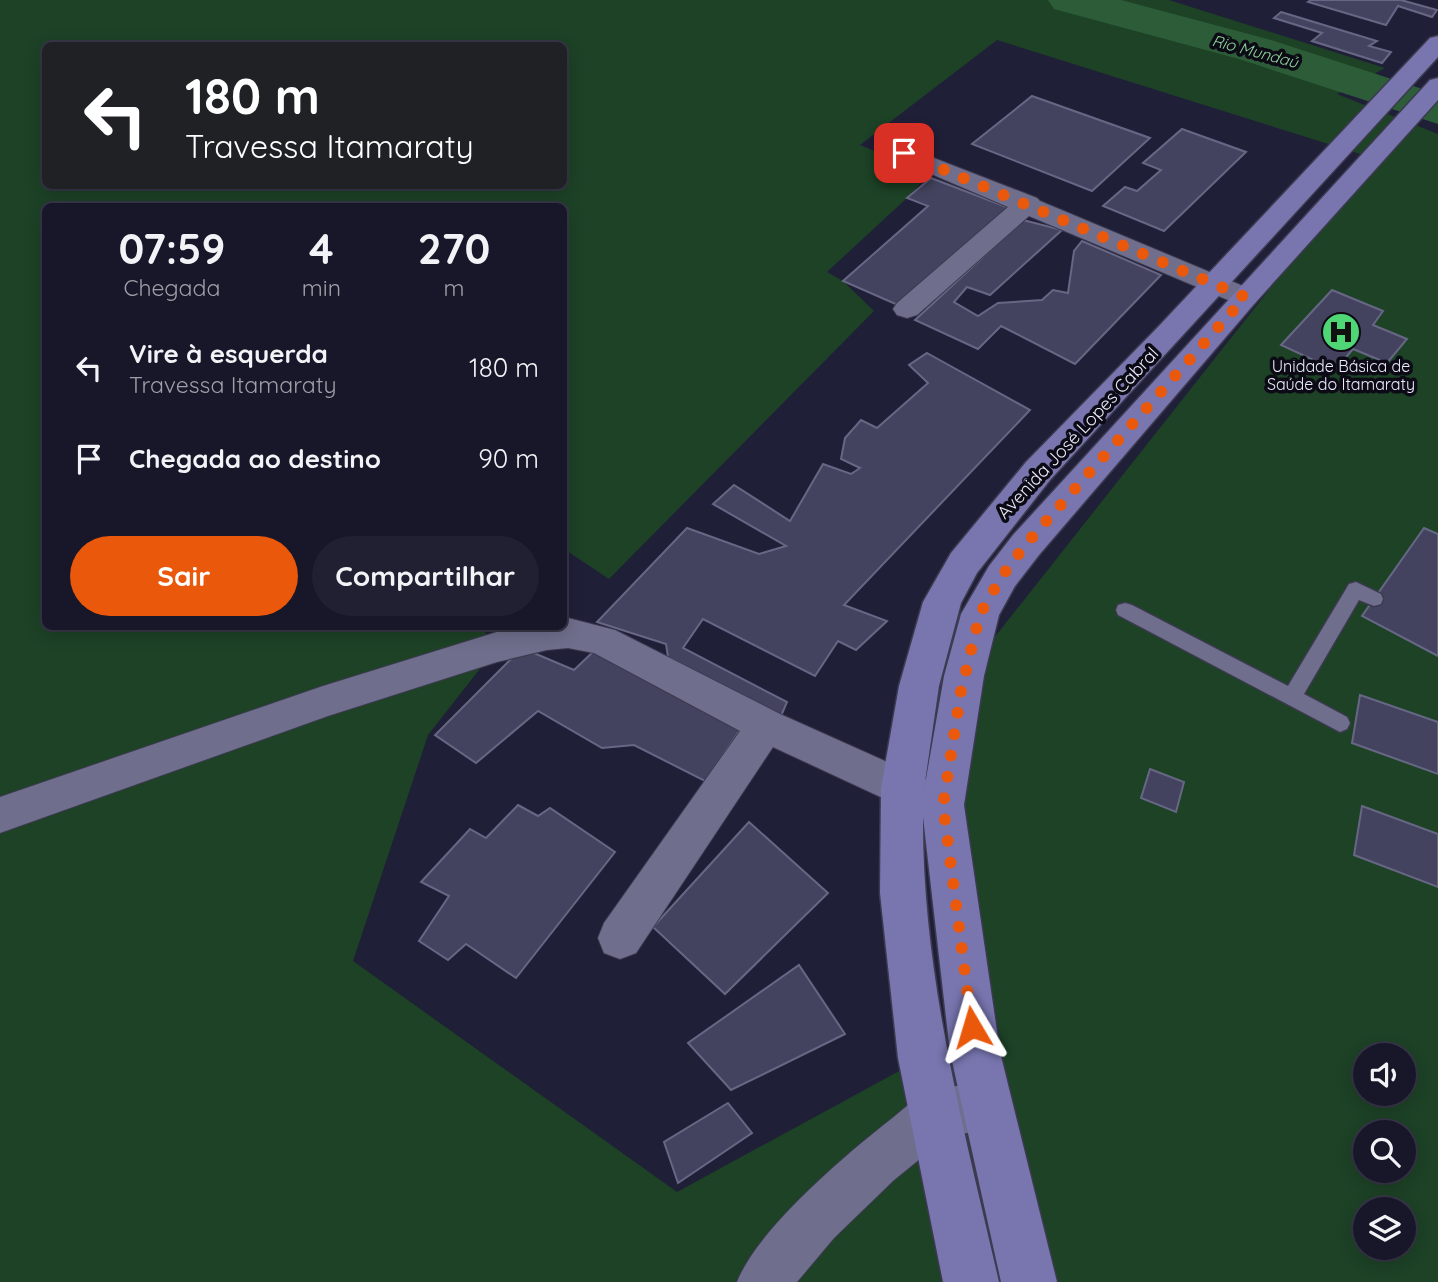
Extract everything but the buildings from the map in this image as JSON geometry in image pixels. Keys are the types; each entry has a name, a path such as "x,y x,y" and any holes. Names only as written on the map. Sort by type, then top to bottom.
{"main road":[{"name":"Avenida José Lopes Cabral","path":"1395,112 1410,76 1438,43"},
{"name":"Avenida José Lopes Cabral","path":"1029,1282 975,1052 943,805 964,676 980,614 1002,576 1125,406 1395,112 1438,85"},
{"name":"Avenida José Lopes Cabral","path":"971,1282 923,1058 903,893 902,788 919,685 942,602 964,563 1003,512 1125,406"}],"street":[{"path":"904,153 1230,290"},
{"path":"907,309 1028,203"},
{"path":"0,815 323,702 497,647 547,635 568,633 602,640 766,726 943,805"},
{"path":"620,938 766,726"},
{"path":"763,1282 816,1220 866,1172 936,1115 987,1105"}],"lane":[{"path":"1292,697 1356,589 1374,599"},
{"path":"1125,610 1340,723"}],"green space":[{"path":"0,0 1169,0 1385,68 1337,94 1438,134 1438,1282 0,1282"}],"waterway":[{"name":"Rio Mundaú","path":"1069,0 1255,50 1438,110"}],"place":[{"name":"Unidade Básica de Saúde do Itamaraty","path":"1341,332"}],"route":[{"path":"904,153 1028,203 1245,297 1026,544 1002,576 980,614 961,691 943,805 972,1027"}]}
